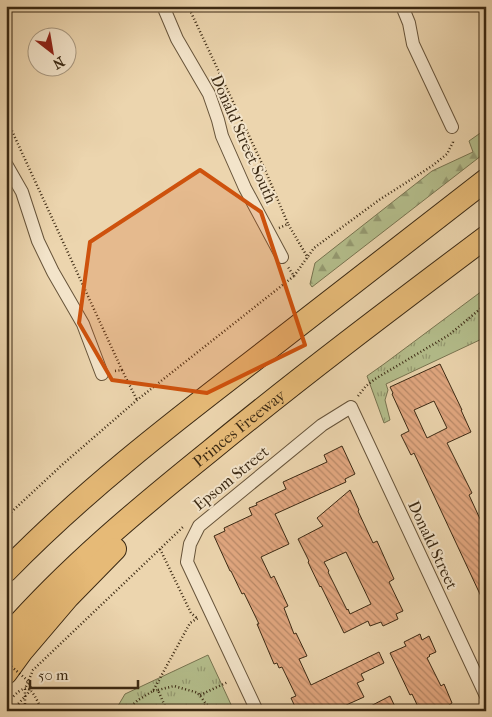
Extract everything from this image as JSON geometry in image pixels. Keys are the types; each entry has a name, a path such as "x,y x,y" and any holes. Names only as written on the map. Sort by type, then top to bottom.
{"highway":[{"path":"6,572 39,538 140,449 486,180"},
{"name":"Princes Freeway","path":"6,638 103,540 168,485 273,399 486,237"},
{"path":"6,672 68,597 128,536 208,463 273,399"}],"street":[{"name":"Donald Street South","path":"163,6 177,39 209,94 222,136 245,188 282,257"},
{"path":"402,6 409,23 413,44 452,127"},
{"path":"6,164 22,192 38,241 53,272 83,324 102,374"},
{"name":"Donald Street","path":"351,407 486,696"},
{"name":"Epsom Street","path":"257,711 187,562 190,544 199,526 322,425 351,407"}],"path":[{"path":"188,6 266,172 288,224 308,258"},
{"path":"6,118 137,400"},
{"path":"6,517 63,464 137,400 294,276 314,248 379,200 432,166 447,154 453,142 452,127"},
{"path":"268,233 288,224"},
{"path":"282,257 294,276"},
{"path":"358,395 375,379 449,335 486,304"},
{"path":"102,374 122,370"},
{"path":"25,711 25,689 33,670 183,527"},
{"path":"160,549 183,597"},
{"path":"152,691 190,623 198,618"},
{"path":"6,662 26,679 30,686 28,693 12,711"},
{"path":"200,695 228,682"},
{"path":"126,711 152,691 174,686 195,692 200,695 206,704 216,711"},
{"path":"6,704 17,692 27,689 33,692 42,711"},
{"path":"158,690 167,711"},
{"path":"200,711 206,704"}],"highlighted area":[{"path":"200,170 261,212 305,345 207,393 112,380 79,323 90,242"}],"green space":[{"path":"486,129 486,152 312,287 310,284 315,263 432,171 473,152 469,141"},
{"path":"486,288 486,337 386,384 388,390 385,400 390,420 384,423 367,376"},
{"path":"208,655 234,711 115,711 125,694"}],"building":[{"path":"440,364 462,410 471,432 447,443 472,493 469,495 481,521 486,518 486,607 414,453 411,455 401,435 409,431 390,387","holes":["434,401 447,428 427,438 414,410"]},
{"path":"342,446 355,474 345,479 346,482 275,514 289,544 261,557 271,578 274,576 288,606 284,608 294,634 296,633 307,656 299,659 311,685 379,652 384,663 361,674 364,680 357,683 364,697 333,711 297,711 291,698 296,696 282,667 279,668 277,663 274,664 257,624 259,624 244,593 242,594 230,571 214,536 225,531 224,528 252,515 249,508 286,489 283,482 327,462 324,455"},
{"path":"350,490 373,543 377,541 394,579 389,582 403,611 396,614 398,619 383,626 381,622 370,626 368,621 344,633 298,539 323,526 317,518","holes":["346,552 371,604 350,614 324,562"]},
{"path":"420,634 422,640 429,636 436,652 427,658 441,686 444,684 452,703 449,705 451,711 420,711 412,694 410,695 390,653 406,646 404,642"},
{"path":"390,696 397,711 361,711"}]}
